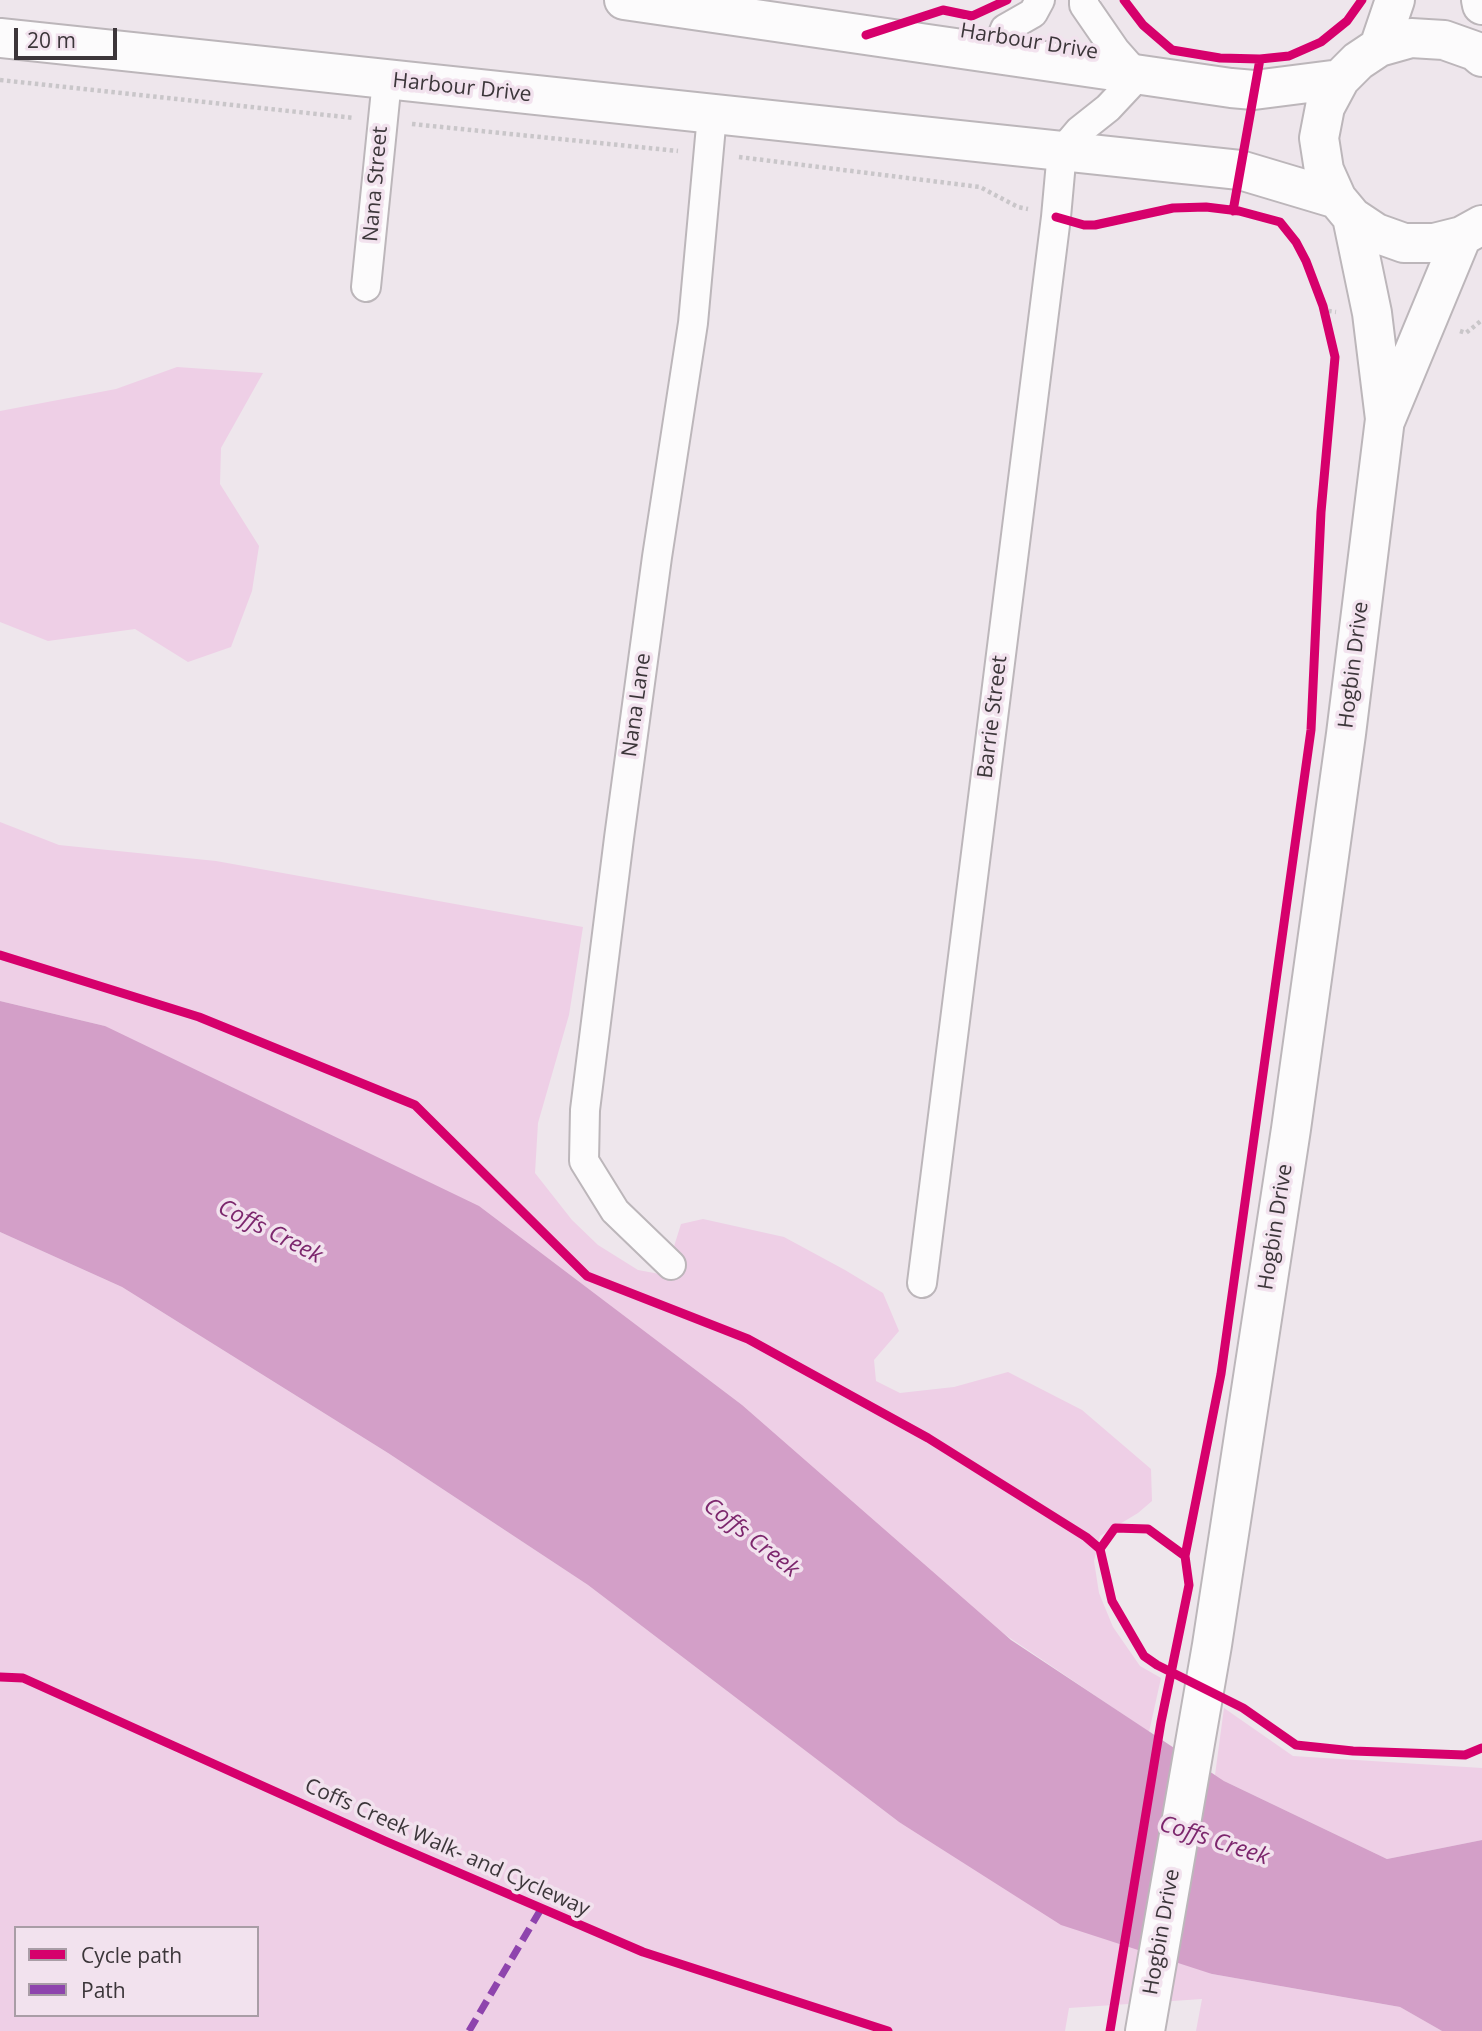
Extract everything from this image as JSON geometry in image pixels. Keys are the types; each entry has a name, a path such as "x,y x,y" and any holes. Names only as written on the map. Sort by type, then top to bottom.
{"main road":[{"name":"Harbour Drive","path":"624,0 1138,76 1254,90 1340,79"},
{"path":"1379,47 1395,0"},
{"name":"Harbour Drive","path":"0,38 1240,170 1345,208 1376,233 1404,243 1434,243 1475,230"},
{"path":"1340,79 1358,61 1379,47 1411,38 1444,40 1475,51 1482,57"},
{"name":"Hogbin Drive","path":"1145,2031 1212,1645 1291,1129 1344,748 1385,419 1372,313 1345,208 1324,170 1319,138 1325,107 1340,79"},
{"name":"Hogbin Drive","path":"1385,419 1475,230"}],"street":[{"path":"995,54 1005,29 1033,13 1040,0"},
{"path":"1062,151 1079,131 1108,108 1138,76 1115,50 1084,5 1084,0"},
{"name":"Nana Street","path":"366,288 387,80"},
{"name":"Nana Lane","path":"671,1265 615,1212 584,1161 585,1110 621,824 693,323 712,115"},
{"name":"Barrie Street","path":"922,1283 1056,217 1062,151"}],"path":[{"path":"0,80 789,162 980,187 1018,207 1056,217"},
{"path":"1318,295 1326,319"}],"shaded area":[{"path":"177,367 263,373 221,448 220,484 259,546 252,591 231,647 188,662 135,629 48,641 0,622 0,411 116,389"},
{"path":"0,822 59,845 216,861 583,927 569,1015 538,1123 535,1173 572,1220 598,1245 638,1270 665,1275 681,1224 703,1219 784,1237 883,1293 899,1331 874,1360 876,1381 900,1393 954,1387 1008,1372 1082,1410 1151,1469 1152,1501 1138,1513 1100,1536 1094,1561 1099,1593 1113,1627 1140,1666 1161,1678 1149,1732 105,1026 0,1001"},
{"path":"0,1232 122,1287 388,1453 588,1585 899,1822 1212,1974 1400,2007 1442,2031 1196,2031 1202,1999 1069,2008 1065,2031 0,2031"},
{"path":"1224,1708 1293,1756 1482,1768 1482,1840 1387,1859 1224,1781 1215,1775"}],"water":[{"name":"Coffs Creek","path":"0,1001 105,1026 479,1206 742,1405 1011,1640 1224,1781 1387,1859 1482,1840 1482,2031 1442,2031 1400,2007 1212,1974 1061,1925 899,1822 588,1585 388,1453 122,1287 0,1232"}],"marked path":[{"path":"469,2031 541,1909"}],"cycle path":[{"path":"866,35 943,10 972,16 1007,0"},
{"path":"1124,0 1143,25 1172,50 1220,58 1260,59 1289,56 1321,42 1347,21 1362,0"},
{"path":"1233,211 1260,59"},
{"path":"1056,217 1084,225 1095,225 1173,208 1206,207 1239,211 1280,222 1296,242 1306,261 1323,306 1335,357 1321,512 1311,730 1221,1374 1185,1556 1189,1585 1161,1722 1110,2031"},
{"path":"0,955 199,1017 415,1105 587,1276 748,1339 928,1438 1086,1537 1100,1549 1112,1601 1144,1656 1243,1708 1296,1745 1353,1751 1465,1755 1482,1748"},
{"path":"1100,1549 1115,1528 1148,1529 1185,1556"},
{"name":"Coffs Creek Walk- and Cycleway","path":"0,1677 23,1678 385,1841 643,1952 888,2031"}]}
